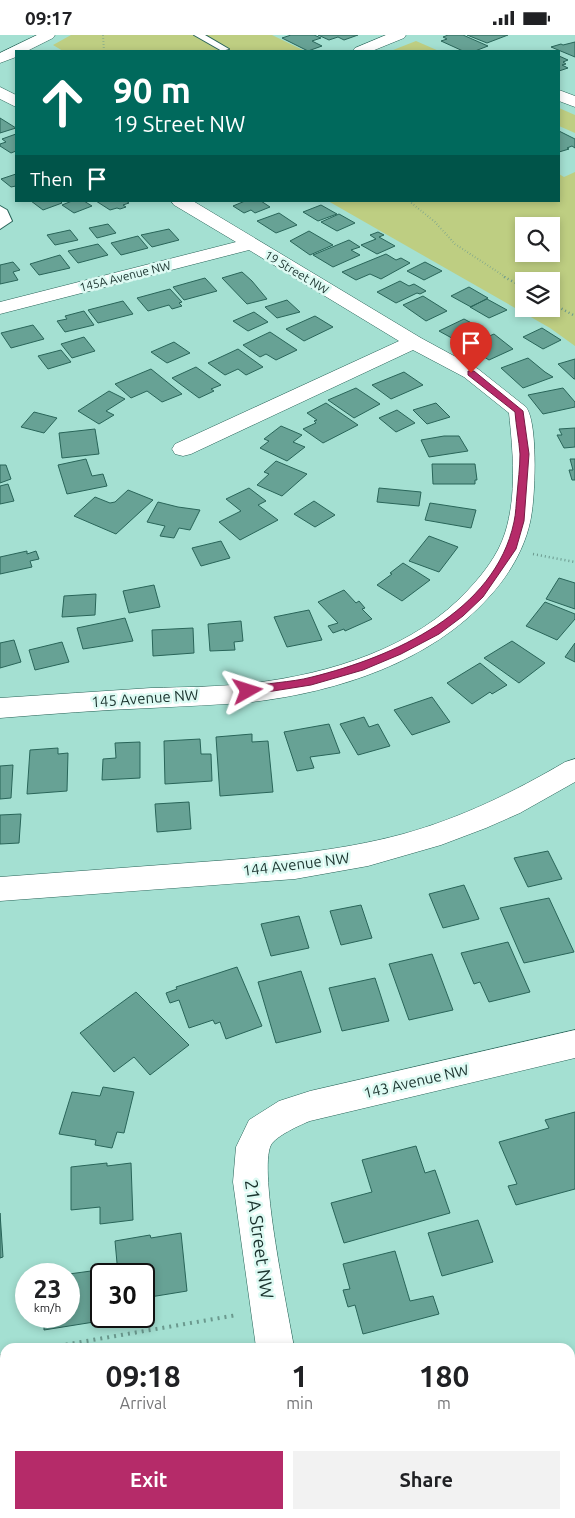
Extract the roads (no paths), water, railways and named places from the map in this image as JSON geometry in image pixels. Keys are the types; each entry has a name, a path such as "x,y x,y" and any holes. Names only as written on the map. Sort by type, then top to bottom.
{"street":[{"path":"18,50 48,35"},
{"path":"362,50 399,35"},
{"path":"0,59 15,52"},
{"path":"0,92 15,101"},
{"path":"560,95 575,102"},
{"name":"19 Street NW","path":"182,202 414,342 471,373 519,411 524,454 520,521 511,549"},
{"name":"145A Avenue NW","path":"0,308 251,244"},
{"path":"183,449 414,342"},
{"name":"145 Avenue NW","path":"0,707 266,690 311,682 360,667 398,652 435,631 460,613 480,595 511,549"},
{"name":"144 Avenue NW","path":"0,889 296,867 349,858 400,846 506,808 548,786 575,769"},
{"name":"143 Avenue NW","path":"261,1131 291,1112 575,1044"},
{"name":"21A Street NW","path":"261,1131 253,1147 250,1182 275,1343"}],"lane":[{"path":"198,35 225,49"},
{"path":"0,209 7,221 0,226"}]}
